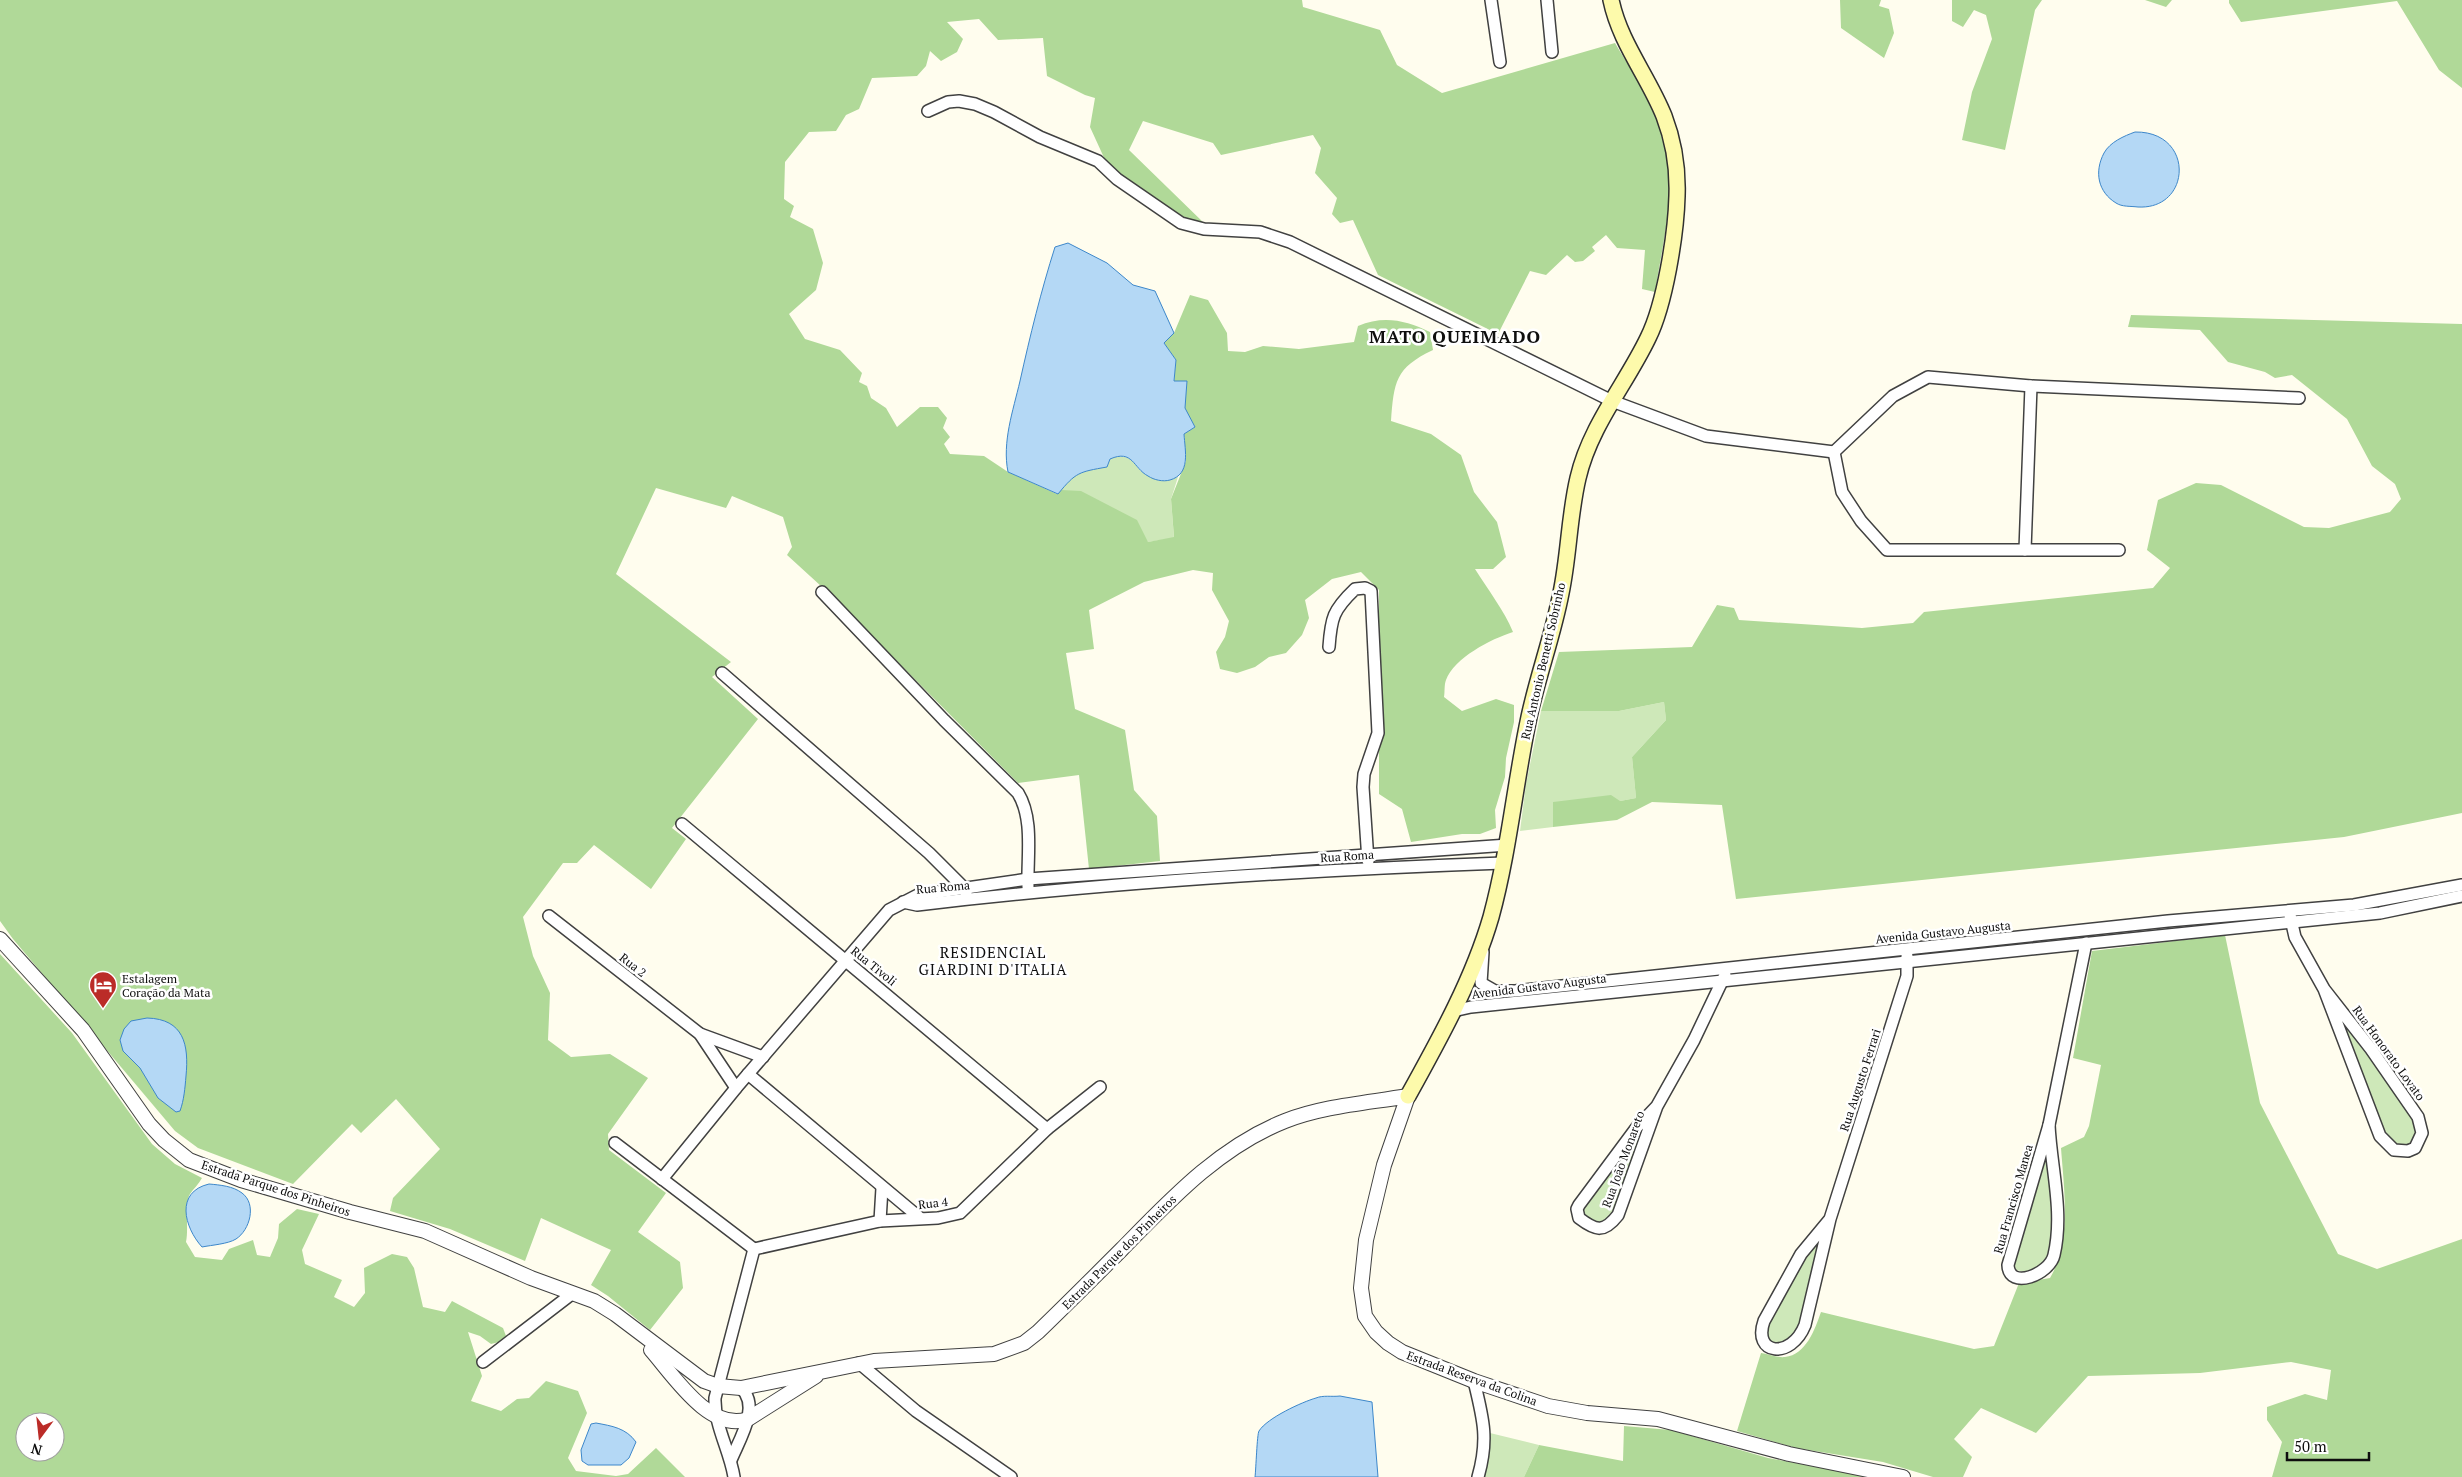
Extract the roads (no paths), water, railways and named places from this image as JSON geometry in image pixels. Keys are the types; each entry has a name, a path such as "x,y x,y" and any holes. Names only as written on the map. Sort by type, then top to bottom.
{"main road":[{"name":"Rua Antonio Benetti Sobrinho","path":"1408,1096 1453,1011 1486,931 1508,845 1519,764 1528,721 1562,591 1578,476 1587,451 1612,401 1648,338 1658,316 1677,197 1673,144 1664,114 1626,42 1611,0"}],"street":[{"path":"1491,0 1500,62"},
{"path":"1548,0 1552,52"},
{"path":"928,111 948,102 959,101 994,112 1040,137 1098,161 1117,178 1182,223 1204,229 1260,232 1290,242 1612,401 1706,436 1834,452"},
{"path":"1834,452 1893,396 1928,377 2031,386 2299,398"},
{"path":"2025,550 2031,386"},
{"path":"1834,452 1842,492 1862,521 1887,550 2119,550"},
{"path":"1329,647 1331,620 1334,613 1354,589 1365,588 1370,591 1378,733 1364,774 1363,787 1368,868"},
{"path":"822,592 937,713 1018,793 1024,803 1027,816 1028,893"},
{"path":"722,673 930,853 964,888 968,899"},
{"name":"Rua Tivoli","path":"682,824 1047,1130"},
{"name":"Rua Roma","path":"903,902 918,895 1028,880 1262,861 1508,845"},
{"path":"1262,861 1263,875"},
{"name":"Rua Roma","path":"903,902 917,905 1028,893 1263,875 1368,868 1503,863"},
{"name":"Avenida Gustavo Augusta","path":"1453,1011 1471,1007 2086,943 2291,917 2462,885"},
{"name":"Avenida Gustavo Augusta","path":"1486,931 1481,983 1495,992 2168,921 2380,913 2462,896"},
{"path":"662,1179 736,1088 889,910 903,902"},
{"name":"Rua 2","path":"549,916 700,1034 763,1057"},
{"name":"Rua Honorato Lovato","path":"2291,917 2295,937 2324,989 2380,1136 2394,1150 2408,1151 2415,1148 2422,1133 2418,1117 2371,1050 2324,989"},
{"name":"Estrada Parque dos Pinheiros","path":"0,938 83,1030 149,1124 164,1140 189,1160 242,1180 350,1212 425,1231 531,1278 605,1306 691,1374 718,1386 741,1388 820,1373 859,1363 905,1358 989,1355 1011,1349 1038,1332 1180,1190 1218,1160 1253,1137 1308,1113 1408,1096"},
{"name":"Rua Francisco Manea","path":"2049,1125 2056,1184 2057,1233 2054,1258 2049,1267 2041,1273 2019,1278 2012,1276 2008,1272 2008,1265 2049,1125 2086,943"},
{"name":"Rua Augusto Ferrari","path":"1830,1219 1801,1254 1764,1321 1761,1333 1762,1338 1774,1349 1781,1350 1788,1347 1801,1335 1830,1219 1907,976 1906,949"},
{"name":"Rua João Monareto","path":"1657,1106 1637,1127 1579,1205 1577,1209 1579,1218 1594,1228 1605,1227 1618,1215 1657,1106 1694,1040 1724,980 1727,967"},
{"name":"Rua 2","path":"700,1034 736,1088"},
{"path":"748,1074 920,1218"},
{"name":"Rua 4","path":"754,1249 880,1221 938,1218 960,1212 1047,1130 1100,1087"},
{"name":"Estrada Reserva da Colina","path":"1408,1096 1384,1165 1366,1240 1361,1301 1370,1324 1388,1343 1402,1352 1474,1381 1548,1406 1586,1413 1658,1419 1789,1454 1902,1477"},
{"path":"615,1143 754,1249 715,1398 717,1416 731,1460 734,1477"},
{"path":"880,1221 882,1188"},
{"path":"483,1362 573,1293"},
{"name":"Estrada Parque dos Pinheiros","path":"632,1327 698,1403 717,1416 731,1422 748,1419 820,1373"},
{"path":"859,1363 916,1411 1011,1477"},
{"path":"1474,1381 1485,1437 1485,1450 1478,1477"},
{"path":"731,1460 748,1419 748,1396 741,1388"}],"water":[{"path":"2135,132 2155,135 2168,144 2177,156 2179,170 2177,184 2169,196 2156,205 2138,207 2118,204 2105,193 2100,181 2099,167 2104,153 2118,140"},
{"path":"1068,243 1107,263 1133,285 1155,291 1174,333 1164,343 1176,360 1174,381 1187,381 1185,408 1195,427 1184,434 1185,461 1181,473 1177,477 1170,480 1156,480 1143,473 1132,461 1124,456 1110,459 1107,467 1079,474 1069,481 1058,494 1008,472 1007,438 1036,314 1055,247"},
{"path":"147,1018 169,1023 182,1036 185,1044 187,1065 180,1111 176,1112 158,1098 140,1068 123,1051 120,1040 124,1029 131,1021"},
{"path":"209,1184 231,1187 242,1193 247,1198 249,1204 250,1217 245,1230 233,1241 202,1247 187,1220 187,1202 191,1194 198,1188"},
{"path":"1340,1396 1372,1402 1378,1477 1255,1477 1258,1434 1263,1426 1285,1411 1310,1400"},
{"path":"596,1423 623,1431 636,1442 629,1458 621,1465 588,1465 582,1461 581,1450 591,1424"}],"place":[{"name":"Estalagem Coração da Mata","path":"103,1009"}],"district":[{"name":"MATO QUEIMADO","path":"1455,336"},
{"name":"RESIDENCIAL GIARDINI D'ITALIA","path":"993,960"}]}
